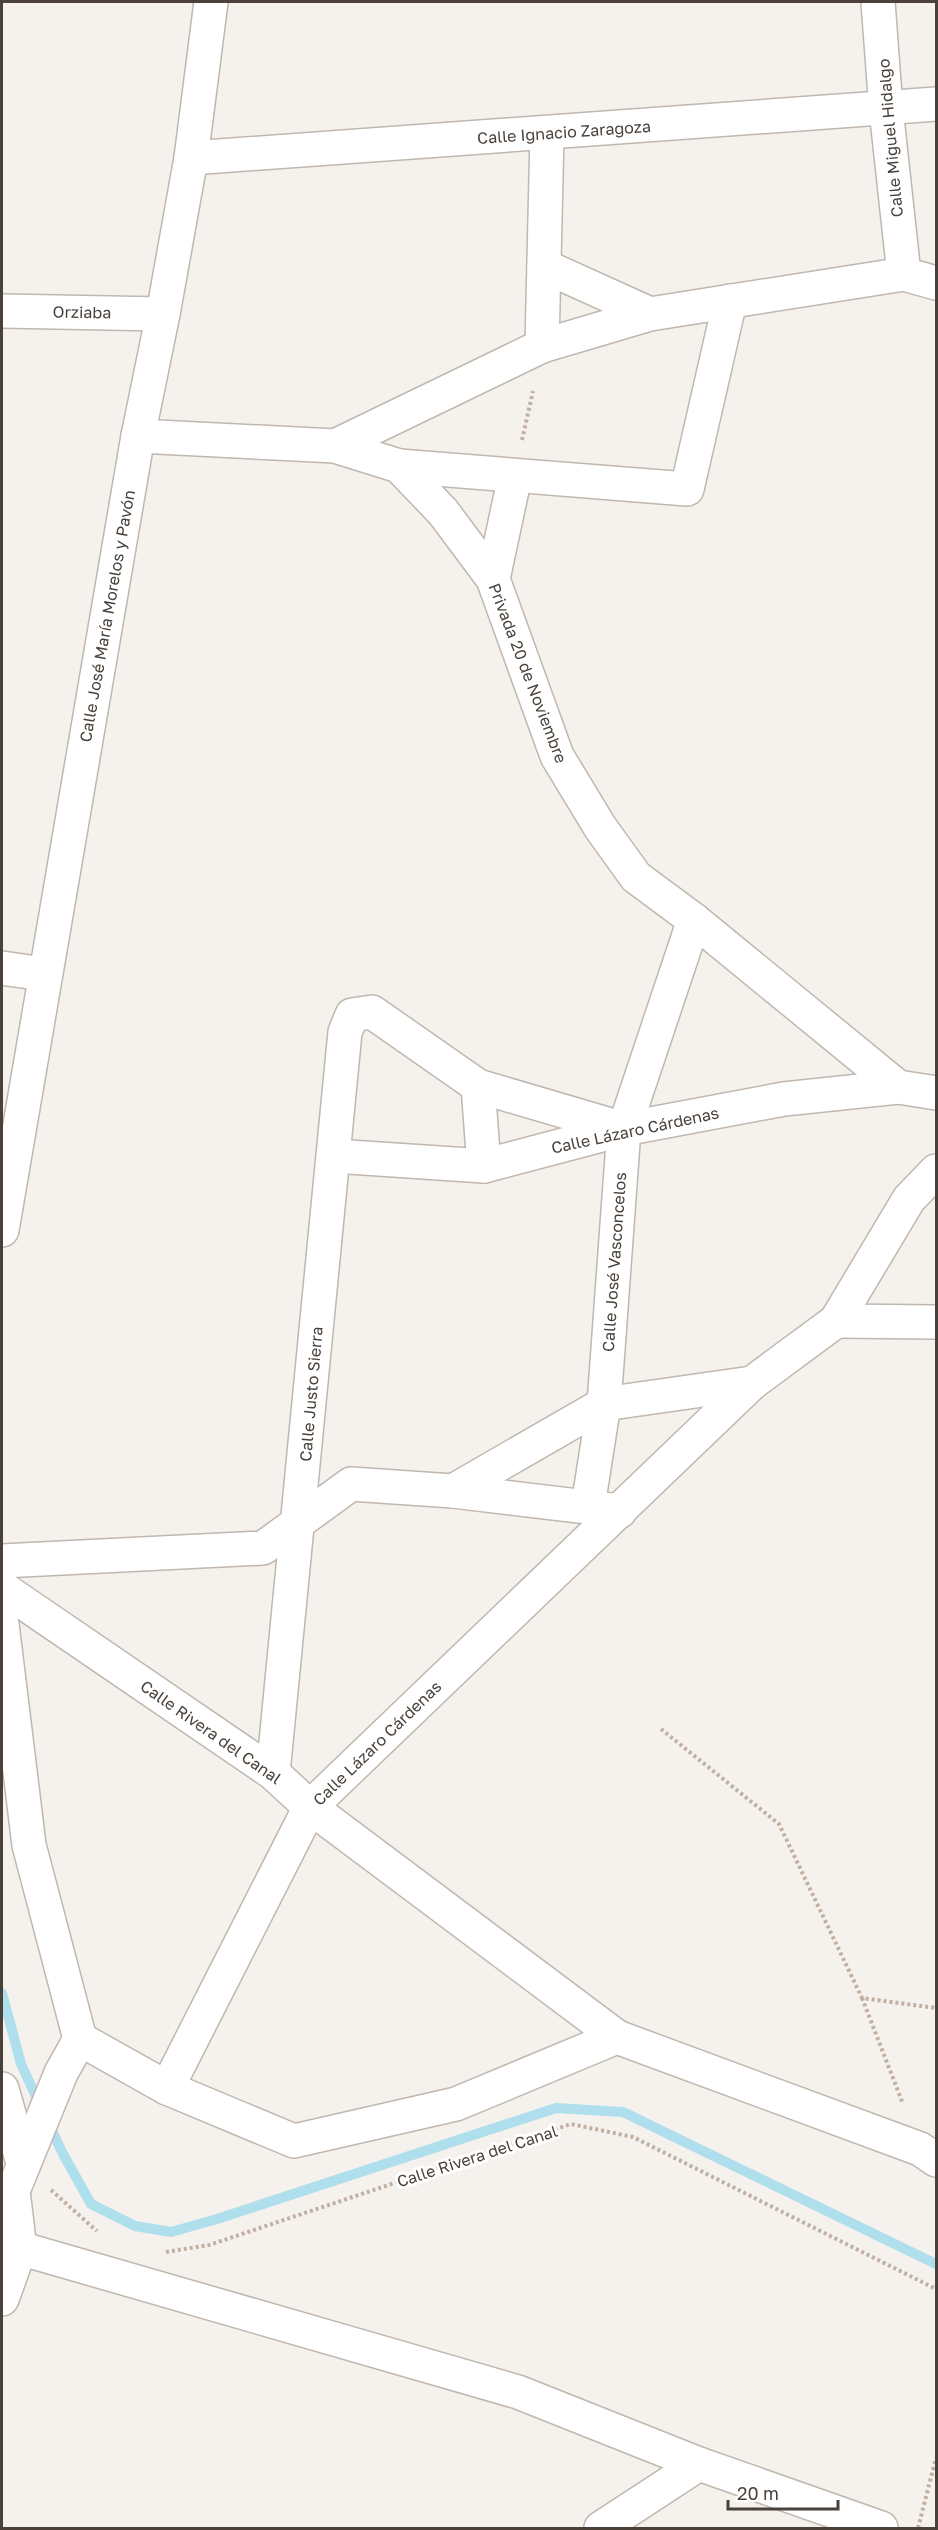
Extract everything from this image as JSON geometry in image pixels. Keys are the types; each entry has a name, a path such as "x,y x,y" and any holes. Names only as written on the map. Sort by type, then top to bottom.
{"street":[{"name":"Calle José María Morelos y Pavón","path":"2,1230 44,974 138,436 191,158 211,2"},
{"name":"Calle Miguel Hidalgo","path":"878,2 886,109 904,274"},
{"name":"Calle Ignacio Zaragoza","path":"191,158 936,104"},
{"path":"542,346 548,133"},
{"path":"544,266 650,314"},
{"path":"138,436 334,446 542,346 650,314 904,274 936,283"},
{"path":"399,466 687,489 730,301"},
{"name":"Orziaba","path":"2,311 163,314"},
{"name":"Privada 20 de Noviembre","path":"334,446 399,466 443,512 493,579 557,756 600,827 636,876 694,920 898,1087"},
{"path":"493,579 515,476"},
{"name":"Calle José Vasconcelos","path":"588,1506 604,1404 624,1129 694,920"},
{"path":"2,968 44,974"},
{"name":"Calle Justo Sierra","path":"273,1773 300,1520 345,1032 352,1015 372,1012 478,1086"},
{"path":"484,1166 478,1086 624,1129"},
{"name":"Calle Lázaro Cárdenas","path":"334,1156 484,1166 624,1129 784,1100 898,1087 936,1093"},
{"name":"Calle Lázaro Cárdenas","path":"166,2088 310,1807 752,1383 836,1321 909,1199 936,1171"},
{"path":"836,1321 936,1322"},
{"path":"453,1491 604,1404 752,1383"},
{"path":"2,1561 263,1548 351,1484 453,1491 620,1511"},
{"name":"Calle Rivera del Canal","path":"2,1588 273,1773 310,1807 617,2037 928,2154"},
{"path":"2,1624 29,1845 80,2039 61,2073 16,2179"},
{"path":"80,2039 166,2088 294,2141 456,2104 617,2037"},
{"path":"2,2089 16,2179 11,2246 2,2299"},
{"path":"11,2246 518,2392 699,2464 800,2514 881,2529"},
{"path":"601,2529 699,2464"}],"path":[{"path":"515,476 542,346"},
{"path":"661,1729 779,1824 862,1998 928,2154"},
{"path":"862,1998 936,2008"},
{"name":"Calle Rivera del Canal","path":"163,2252 209,2245 571,2124 633,2137 936,2289"},
{"path":"16,2179 103,2235"},
{"path":"918,2529 936,2458"}],"waterway":[{"path":"2,1993 21,2064 40,2105"},
{"path":"48,2122 91,2204 135,2226 171,2232 556,2108 623,2112 936,2264"}]}
